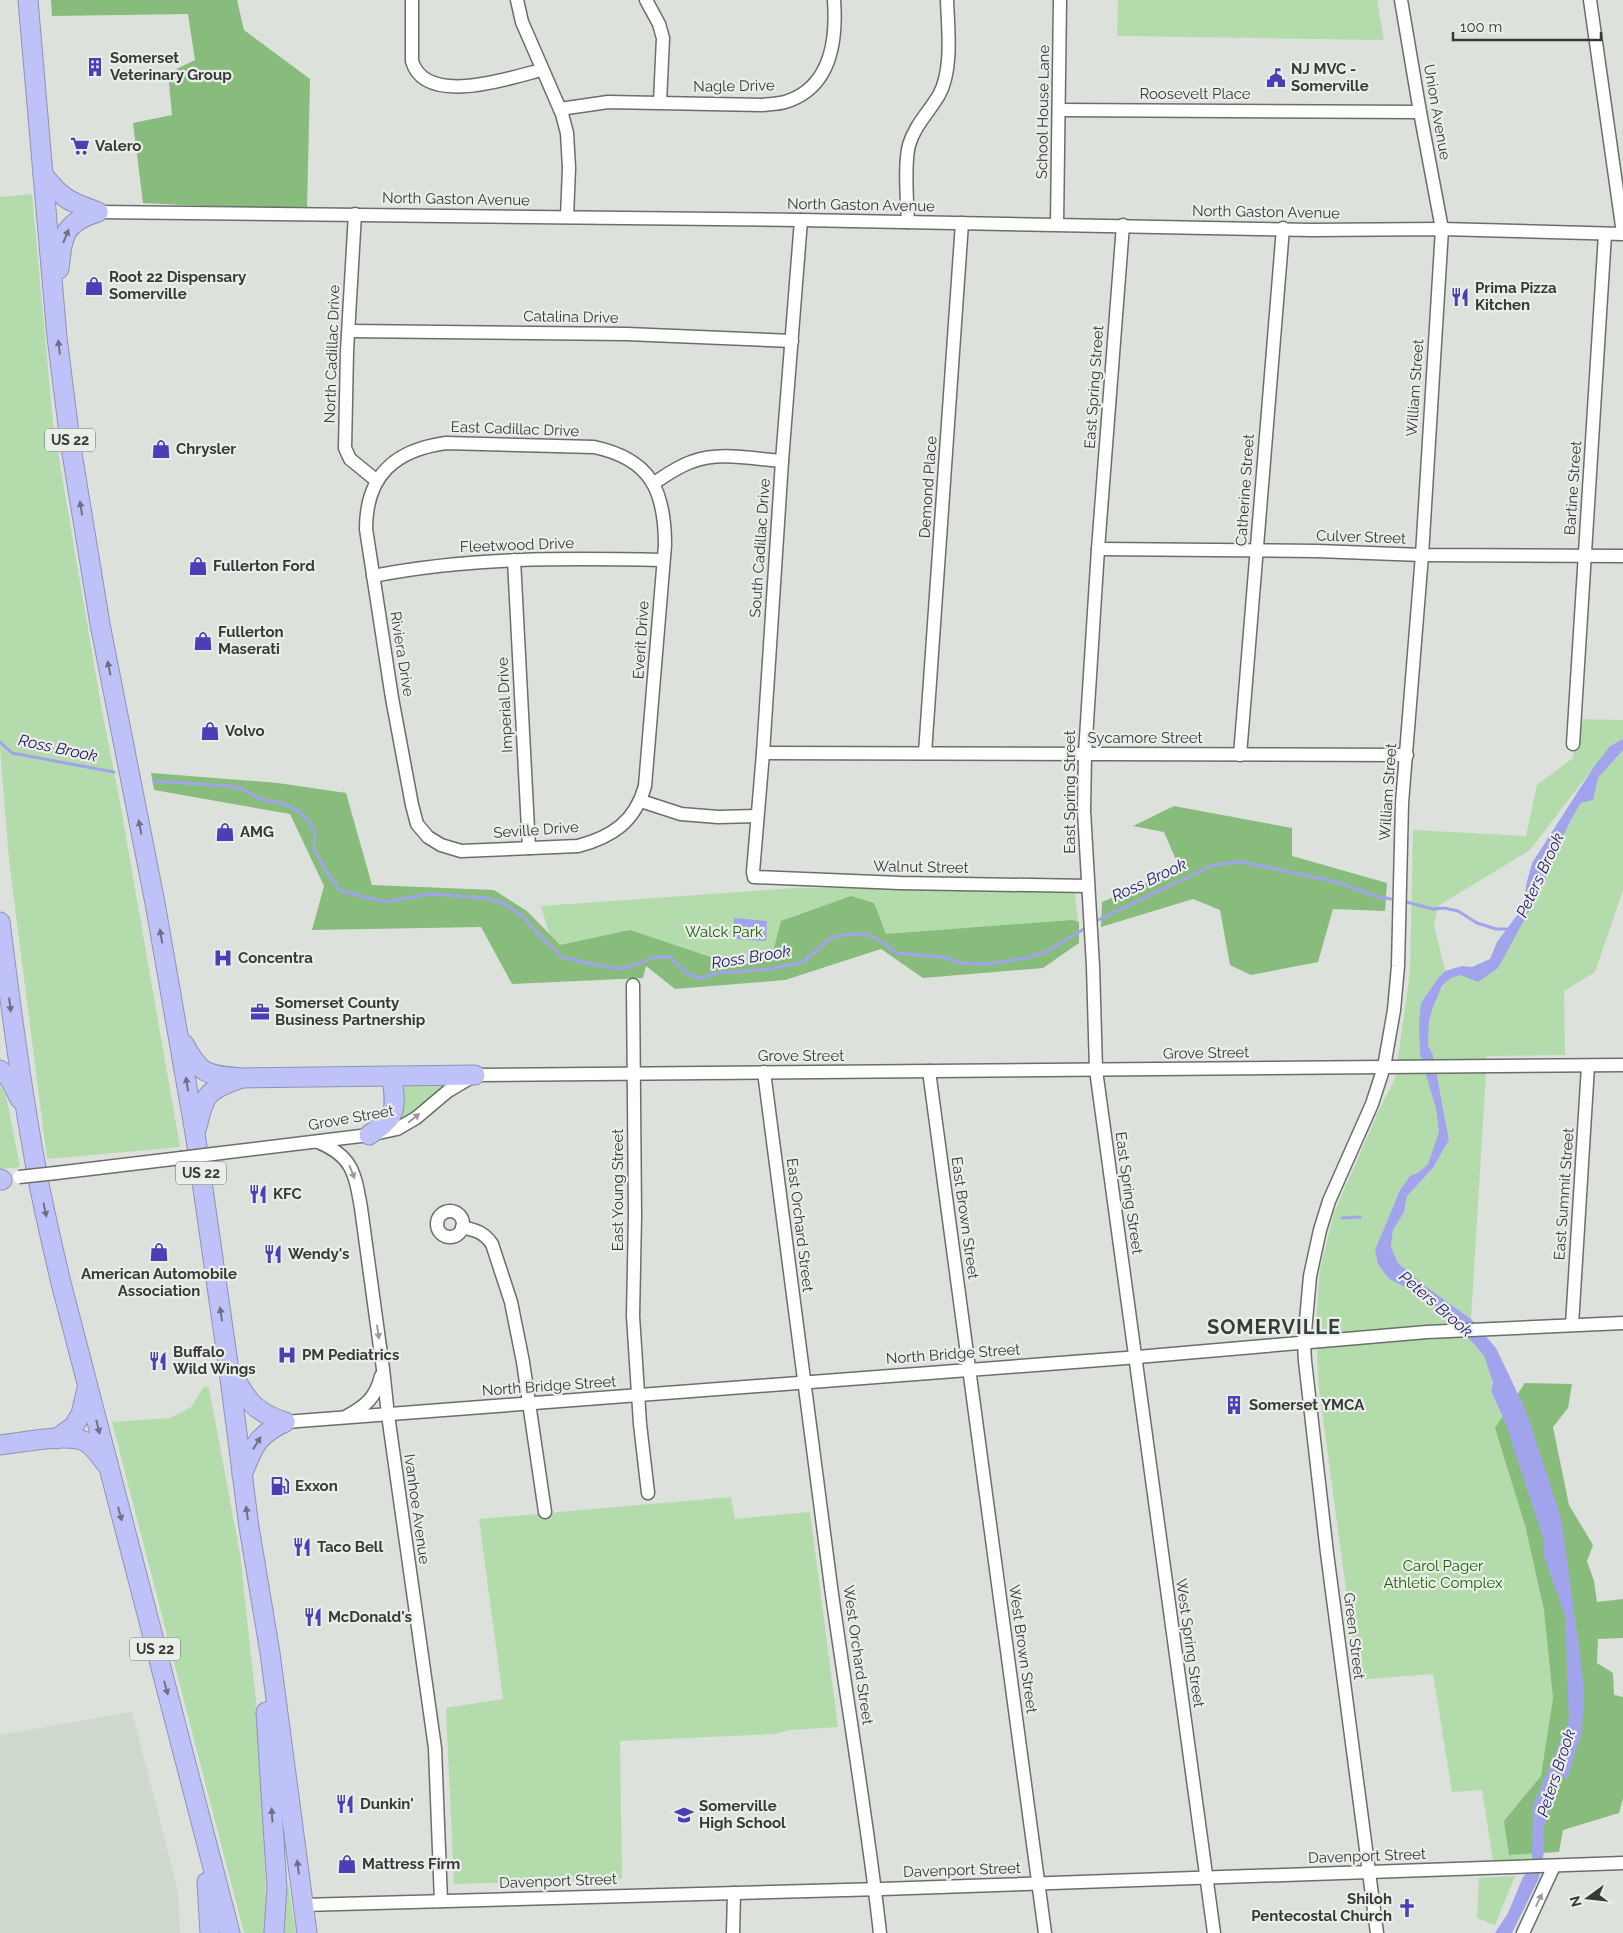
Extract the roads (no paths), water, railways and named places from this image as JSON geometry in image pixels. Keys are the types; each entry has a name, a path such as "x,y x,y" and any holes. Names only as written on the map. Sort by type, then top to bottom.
{"highway":[{"name":"US 22","path":"28,0 54,301 70,441 87,547 179,1034 195,1133 254,1561 270,1653 307,1933"},
{"path":"43,175 57,192 69,201 98,212"},
{"path":"54,301 66,232 78,219 98,212"},
{"name":"US 22","path":"0,922 26,1111 38,1180 61,1283 230,1933"},
{"path":"179,1034 194,1062 212,1075 242,1078 475,1075"},
{"path":"0,1070 10,1079 26,1111"},
{"path":"369,1135 392,1116 394,1101 392,1076"},
{"path":"195,1133 201,1108 210,1093 221,1085 242,1078"},
{"path":"228,1363 248,1401 264,1414 285,1422"},
{"path":"56,1438 74,1426 81,1414 88,1388"},
{"path":"242,1476 255,1445 262,1436 285,1422"},
{"path":"5,1443 56,1438 84,1441 96,1451 108,1467"},
{"path":"254,1561 277,1888 274,1933"},
{"path":"203,1831 210,1933"}],"street":[{"path":"412,0 412,61 414,69 428,81 454,87 470,86 541,70"},
{"path":"517,0 522,22 541,70 560,109 567,133 569,168 567,217"},
{"path":"646,0 659,24 663,38 660,102"},
{"name":"Nagle Drive","path":"560,109 608,102 762,105 785,102 800,95 813,85 824,71 832,51 836,21 834,0"},
{"path":"908,222 908,147 918,125 939,95 944,84 947,70 947,0"},
{"name":"School House Lane","path":"1057,224 1060,0"},
{"name":"Union Avenue","path":"1401,0 1442,229"},
{"path":"1590,0 1623,233"},
{"name":"Roosevelt Place","path":"1060,110 1420,112"},
{"name":"North Gaston Avenue","path":"98,212 962,222 1312,230 1442,229 1623,233"},
{"name":"North Cadillac Drive","path":"355,214 345,448 350,460 377,481"},
{"name":"South Cadillac Drive","path":"754,877 757,816 764,753 782,461 801,220"},
{"name":"Demond Place","path":"925,753 962,222"},
{"name":"East Spring Street","path":"1123,225 1084,754 1084,811 1096,1070 1136,1357"},
{"name":"Catherine Street","path":"1240,755 1283,228"},
{"name":"William Street","path":"1304,1343 1310,1276 1320,1230 1329,1201 1372,1104 1384,1067 1394,1010 1398,966 1402,803 1422,555 1442,229"},
{"name":"Bartine Street","path":"1573,744 1605,234"},
{"name":"Catalina Drive","path":"349,331 627,334 792,342"},
{"name":"East Cadillac Drive","path":"377,481 392,462 413,450 432,444 470,443 594,447 612,451 637,464 654,483"},
{"path":"654,483 678,468 706,457 723,456 782,461"},
{"name":"Riviera Drive","path":"377,481 366,511 366,528 412,805 417,824 422,830"},
{"name":"Everit Drive","path":"641,801 645,786 648,753 665,522 660,497 654,483"},
{"name":"Culver Street","path":"1098,549 1422,555 1623,556"},
{"name":"Fleetwood Drive","path":"373,576 410,569 472,562 568,558 663,560"},
{"name":"Imperial Drive","path":"514,560 529,848"},
{"name":"Sycamore Street","path":"764,753 1407,755"},
{"path":"641,801 681,814 718,817 757,816"},
{"name":"Seville Drive","path":"422,830 428,837 441,845 461,851 578,846 610,835 629,819 641,801"},
{"name":"Walnut Street","path":"754,877 900,883 1088,886"},
{"name":"East Young Street","path":"633,985 635,1216 633,1316 637,1396 648,1493"},
{"name":"East Summit Street","path":"1572,1325 1588,1066"},
{"name":"Grove Street","path":"5,1179 384,1132 406,1125 439,1097 475,1075 1623,1066"},
{"name":"East Brown Street","path":"928,1071 968,1370"},
{"name":"East Orchard Street","path":"764,1072 803,1382"},
{"name":"Ivanhoe Avenue","path":"317,1141 331,1147 342,1156 351,1167 357,1186 435,1748 441,1901"},
{"path":"462,1227 478,1230 488,1238 496,1253 511,1302 545,1512"},
{"name":"North Bridge Street","path":"285,1422 1136,1357 1427,1332 1623,1323"},
{"name":"Green Street","path":"1304,1343 1327,1553 1377,1933"},
{"name":"West Spring Street","path":"1136,1357 1214,1933"},
{"path":"342,1419 363,1408 371,1401 376,1393 383,1369"},
{"name":"West Brown Street","path":"968,1370 1045,1933"},
{"name":"West Orchard Street","path":"803,1382 880,1933"},
{"name":"Davenport Street","path":"303,1905 875,1889 1623,1863"},
{"path":"1523,1933 1550,1866"},
{"path":"733,1933 734,1893"}],"water":[{"name":"Peters Brook","path":"1623,739 1623,750 1598,778 1593,800 1581,803 1573,816 1546,870 1546,880 1498,968 1478,982 1461,975 1451,978 1442,986 1429,1021 1428,1045 1433,1055 1449,1140 1433,1168 1407,1196 1404,1212 1393,1230 1391,1247 1398,1263 1425,1286 1471,1319 1496,1348 1526,1411 1561,1518 1584,1692 1582,1731 1567,1780 1559,1772 1543,1831 1544,1852 1539,1878 1512,1933 1495,1933 1508,1913 1523,1877 1532,1866 1533,1806 1569,1721 1565,1615 1544,1557 1544,1541 1507,1427 1491,1391 1493,1383 1484,1356 1436,1306 1417,1293 1389,1279 1378,1264 1375,1250 1400,1190 1410,1176 1419,1172 1428,1164 1439,1132 1436,1109 1420,1054 1419,1023 1421,1003 1445,971 1462,966 1472,967 1490,959 1497,942 1524,906 1526,885 1532,863 1593,768 1610,746"},
{"path":"734,918 767,921 766,941 733,939"}],"waterway":[{"name":"Ross Brook","path":"0,742 12,753 114,772"},
{"name":"Ross Brook","path":"154,781 230,786 243,789 260,799 285,804 301,813 312,826 315,834 314,849 330,877 341,891 385,902 430,894 485,898 505,904 523,917 562,957 620,969 654,957 670,957 688,974 700,978 717,973 771,969 803,962 828,940 840,935 866,934 884,943 895,953 942,957 961,963 986,964 1022,959 1046,952 1087,927"},
{"name":"Ross Brook","path":"1094,922 1213,865 1242,862 1337,882 1375,896 1397,900"},
{"name":"Ross Brook","path":"1403,901 1433,909 1444,908 1458,911 1477,923 1496,929 1509,929"},
{"path":"1342,1218 1360,1217"}],"place":[{"name":"Somerset Veterinary Group","path":"95,67"},
{"name":"NJ MVC - Somerville","path":"1276,78"},
{"name":"Valero","path":"80,146"},
{"name":"Root 22 Dispensary Somerville","path":"94,286"},
{"name":"Prima Pizza Kitchen","path":"1460,297"},
{"name":"Chrysler","path":"161,449"},
{"name":"Fullerton Ford","path":"198,566"},
{"name":"Fullerton Maserati","path":"203,641"},
{"name":"Volvo","path":"210,731"},
{"name":"AMG","path":"225,832"},
{"name":"Concentra","path":"223,958"},
{"name":"Somerset County Business Partnership","path":"260,1012"},
{"name":"KFC","path":"258,1194"},
{"name":"American Automobile Association","path":"159,1252"},
{"name":"Wendy's","path":"273,1254"},
{"name":"PM Pediatrics","path":"287,1355"},
{"name":"Buffalo Wild Wings","path":"158,1361"},
{"name":"Somerset YMCA","path":"1234,1405"},
{"name":"Exxon","path":"280,1486"},
{"name":"Taco Bell","path":"302,1547"},
{"name":"McDonald's","path":"313,1617"},
{"name":"Dunkin'","path":"345,1804"},
{"name":"Somerville High School","path":"684,1815"},
{"name":"Mattress Firm","path":"347,1864"},
{"name":"Shiloh Pentecostal Church","path":"1407,1908"}],"district":[{"name":"SOMERVILLE","path":"1274,1327"}],"park label":[{"name":"Walck Park","path":"724,932"},
{"name":"Carol Pager Athletic Complex","path":"1443,1574"}]}
